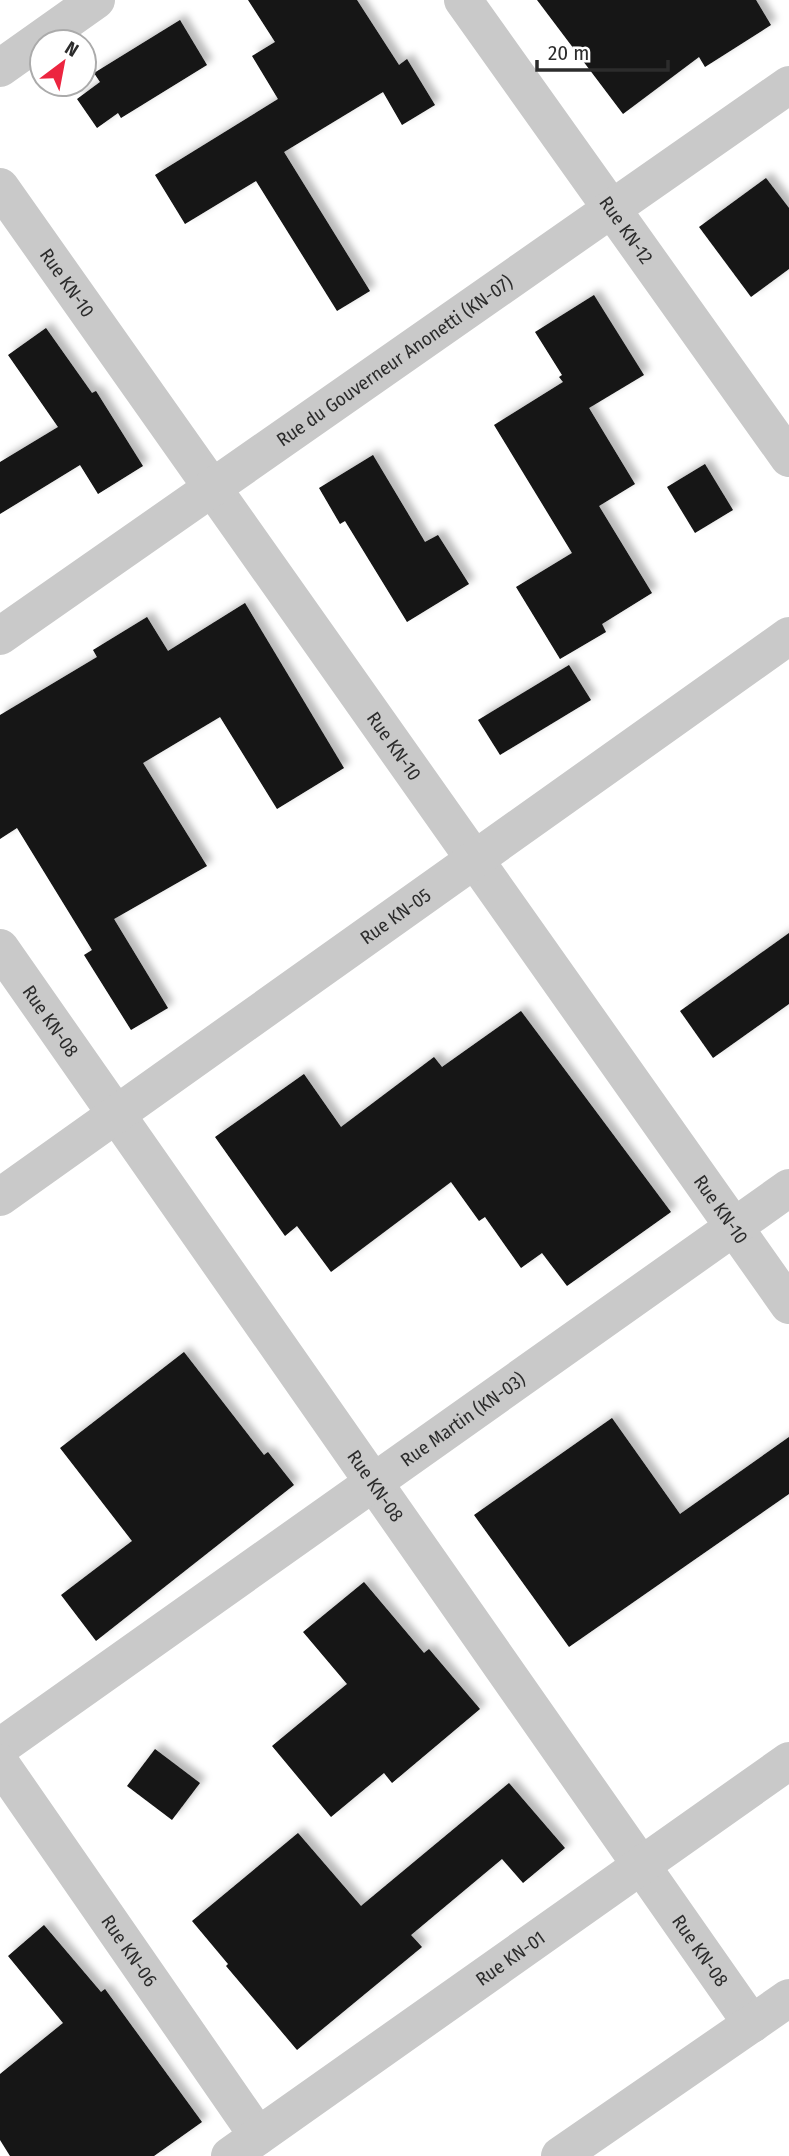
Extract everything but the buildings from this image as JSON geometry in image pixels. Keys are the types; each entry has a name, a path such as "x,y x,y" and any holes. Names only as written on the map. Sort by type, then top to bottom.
{"street":[{"path":"0,68 96,0"},
{"name":"Rue KN-12","path":"463,0 789,458"},
{"name":"Rue du Gouverneur Anonetti (KN-07)","path":"0,636 789,85"},
{"name":"Rue KN-10","path":"0,187 789,1305"},
{"name":"Rue KN-05","path":"0,1198 789,636"},
{"name":"Rue KN-08","path":"0,948 752,2024"},
{"name":"Rue Martin (KN-03)","path":"0,1747 789,1188"},
{"name":"Rue KN-01","path":"244,2146 789,1761"},
{"name":"Rue KN-06","path":"0,1763 244,2146"},
{"path":"560,2156 789,1998"}]}
